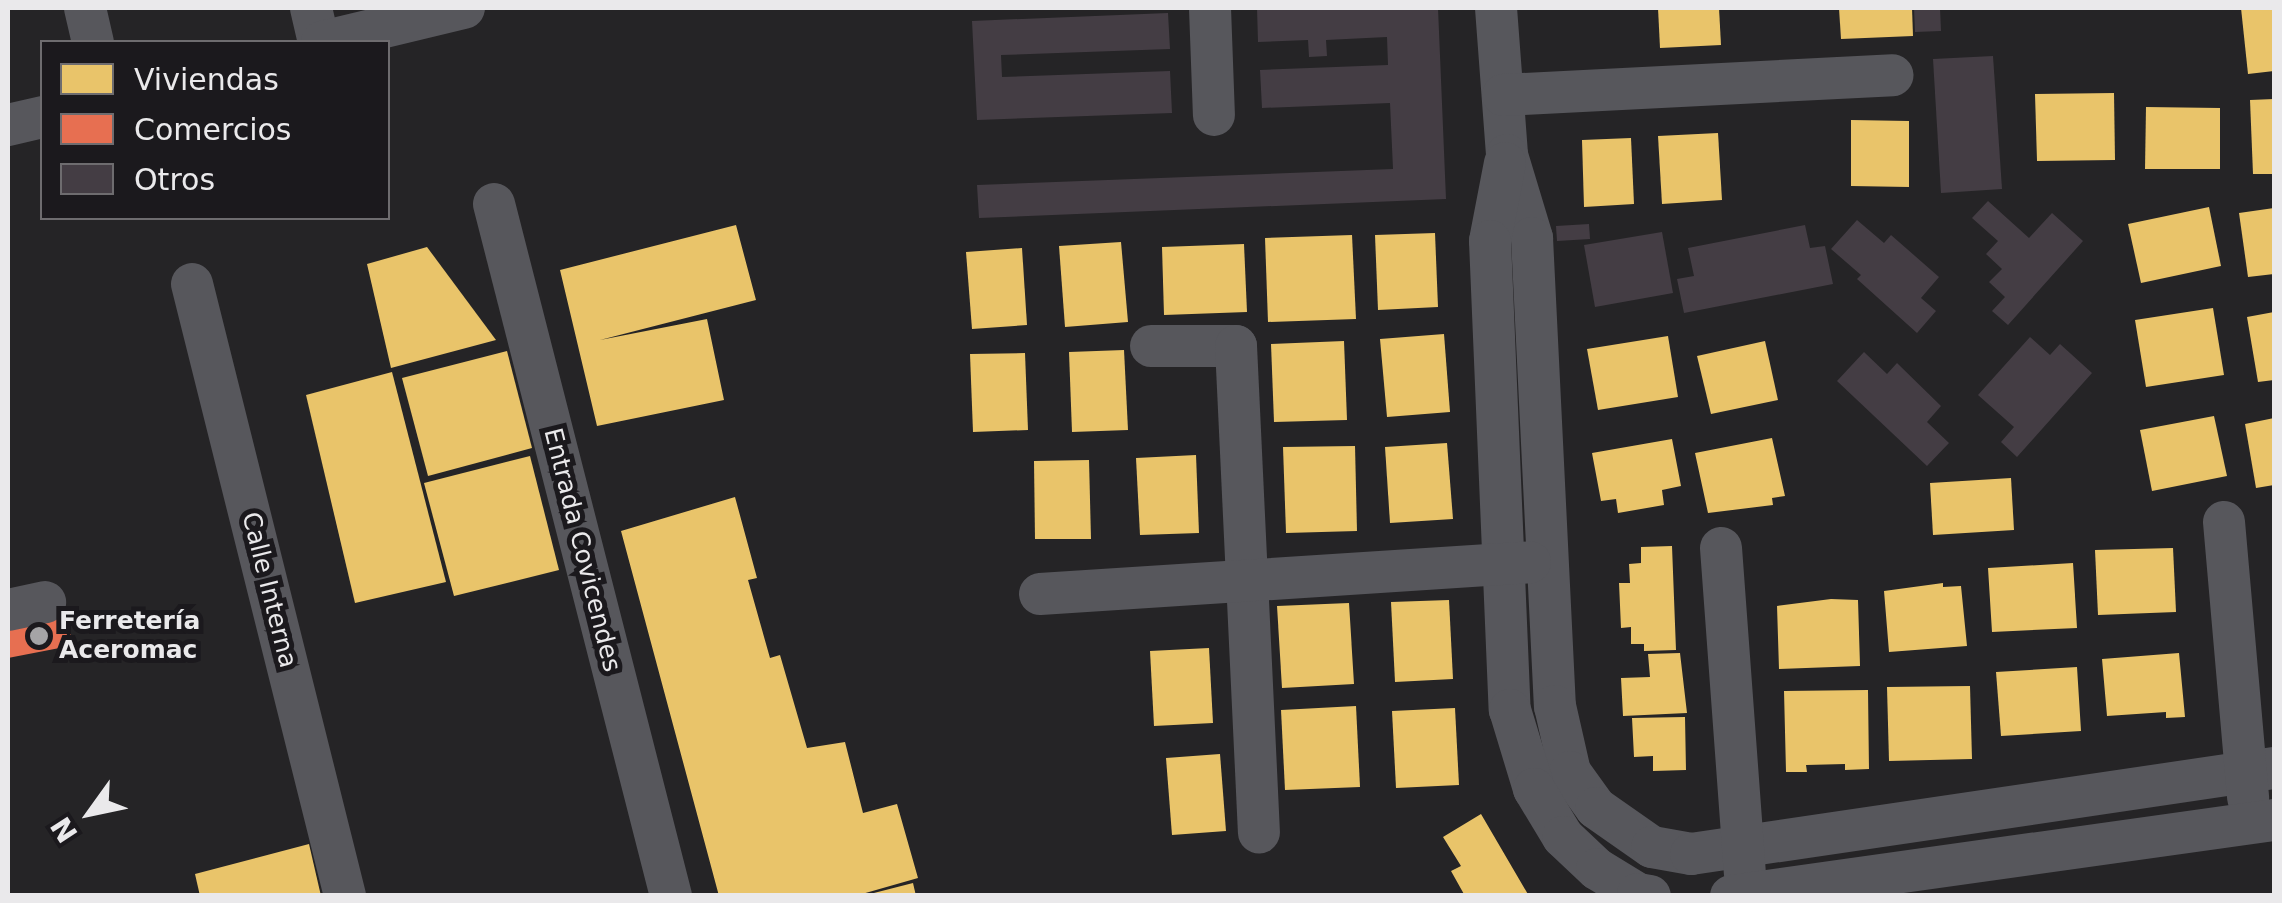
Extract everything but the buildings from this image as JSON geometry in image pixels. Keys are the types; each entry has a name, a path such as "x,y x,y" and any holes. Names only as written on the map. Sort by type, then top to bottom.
{"street":[{"path":"85,8 93,40"},
{"path":"311,8 320,40"},
{"path":"329,40 464,8"},
{"path":"1210,8 1214,115"},
{"path":"1496,8 1507,155 1532,238 1554,706 1570,772 1596,808 1652,847 1691,854 2259,770"},
{"path":"1502,95 1892,75"},
{"path":"8,125 40,117"},
{"path":"1507,155 1490,241 1510,710 1534,789 1564,838 1597,870 1638,894 1650,896"},
{"name":"Entrada Covicendes","path":"494,204 671,896"},
{"name":"Calle Interna","path":"192,284 345,896"},
{"path":"1151,346 1236,346 1258,832"},
{"path":"1498,443 1541,444"},
{"path":"1721,548 1740,894 2263,822 2224,522"},
{"path":"1040,594 1502,560 1546,563"},
{"path":"1978,811 1990,860"}],"place":[{"name":"Ferretería Aceromac","path":"39,636"}]}
